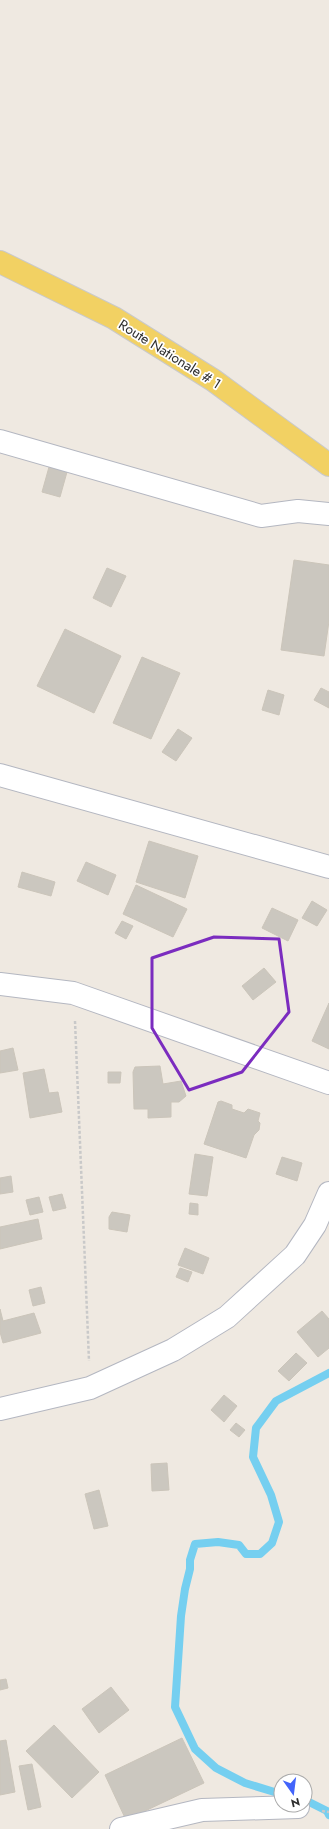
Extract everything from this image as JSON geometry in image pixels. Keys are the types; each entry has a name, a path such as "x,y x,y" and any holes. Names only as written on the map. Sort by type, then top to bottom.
{"main road":[{"name":"Route Nationale # 1","path":"0,262 114,318 213,380 329,465"}],"street":[{"path":"0,441 261,516 298,512 329,514"},
{"path":"0,775 329,867"},
{"path":"0,984 74,993 329,1083"},
{"path":"0,1409 90,1388 172,1350 227,1317 295,1255 315,1226 329,1193"},
{"path":"121,1829 202,1810 273,1808"}],"path":[{"path":"74,993 90,1388"}],"highlighted area":[{"path":"214,937 279,939 289,1012 242,1072 189,1090 152,1028 152,958"}],"building":[{"path":"49,467 67,472 60,497 42,492"},
{"path":"294,560 329,565 329,621 324,656 281,650"},
{"path":"107,568 126,576 111,607 93,598"},
{"path":"65,629 121,656 94,713 37,686"},
{"path":"142,657 180,673 151,739 113,723"},
{"path":"321,688 329,692 329,708 314,700"},
{"path":"268,690 284,695 279,715 262,710"},
{"path":"178,729 192,738 176,761 162,752"},
{"path":"149,841 198,856 185,898 136,882"},
{"path":"86,862 116,875 108,895 77,881"},
{"path":"22,872 55,882 51,896 18,887"},
{"path":"136,885 187,909 173,937 123,914"},
{"path":"312,901 327,910 317,926 302,918"},
{"path":"272,908 298,920 288,941 262,928"},
{"path":"122,921 133,926 126,939 115,933"},
{"path":"264,968 276,982 253,1000 242,986"},
{"path":"329,1003 329,1049 312,1041"},
{"path":"13,1048 18,1070 0,1073 0,1051"},
{"path":"160,1066 163,1084 181,1081 186,1096 179,1102 171,1102 171,1117 148,1118 148,1109 134,1109 133,1072 135,1067"},
{"path":"44,1069 49,1093 58,1092 62,1112 30,1118 23,1073"},
{"path":"108,1072 121,1072 120,1083 108,1083"},
{"path":"221,1101 232,1105 232,1109 244,1113 248,1109 260,1113 258,1121 260,1123 259,1130 254,1135 246,1158 204,1144 218,1102"},
{"path":"195,1154 213,1157 207,1196 189,1194"},
{"path":"282,1157 302,1163 297,1181 276,1174"},
{"path":"11,1176 13,1192 0,1194 0,1178"},
{"path":"62,1194 66,1208 53,1211 49,1197"},
{"path":"39,1197 43,1212 30,1215 26,1200"},
{"path":"190,1203 198,1204 198,1215 189,1214"},
{"path":"112,1212 130,1215 127,1232 109,1229 109,1217"},
{"path":"38,1219 42,1239 0,1249 0,1227"},
{"path":"185,1248 209,1258 203,1274 178,1265"},
{"path":"180,1268 192,1272 188,1282 176,1277"},
{"path":"41,1287 45,1303 33,1306 29,1290"},
{"path":"0,1309 3,1321 34,1313 41,1333 3,1343 0,1332"},
{"path":"322,1311 329,1319 329,1348 318,1357 297,1332"},
{"path":"296,1353 307,1363 289,1381 278,1371"},
{"path":"224,1395 237,1406 224,1422 211,1410"},
{"path":"236,1423 245,1430 239,1437 230,1430"},
{"path":"167,1463 169,1490 152,1491 151,1464"},
{"path":"99,1490 108,1526 94,1529 85,1494"},
{"path":"6,1679 8,1688 0,1690 0,1680"},
{"path":"111,1687 129,1710 99,1733 82,1709"},
{"path":"54,1725 99,1772 72,1798 26,1751"},
{"path":"182,1738 204,1783 126,1820 105,1775"},
{"path":"6,1740 15,1792 0,1795 0,1741"},
{"path":"32,1764 41,1807 28,1810 19,1766"}],"waterway":[{"path":"273,1792 245,1783 216,1768 195,1749 175,1707 181,1616 190,1569 190,1560 195,1544 218,1542 239,1545 246,1554 260,1554 272,1543 279,1522 271,1495 253,1457 256,1428 276,1401 329,1373"},
{"path":"313,1804 327,1811 329,1815"}]}
